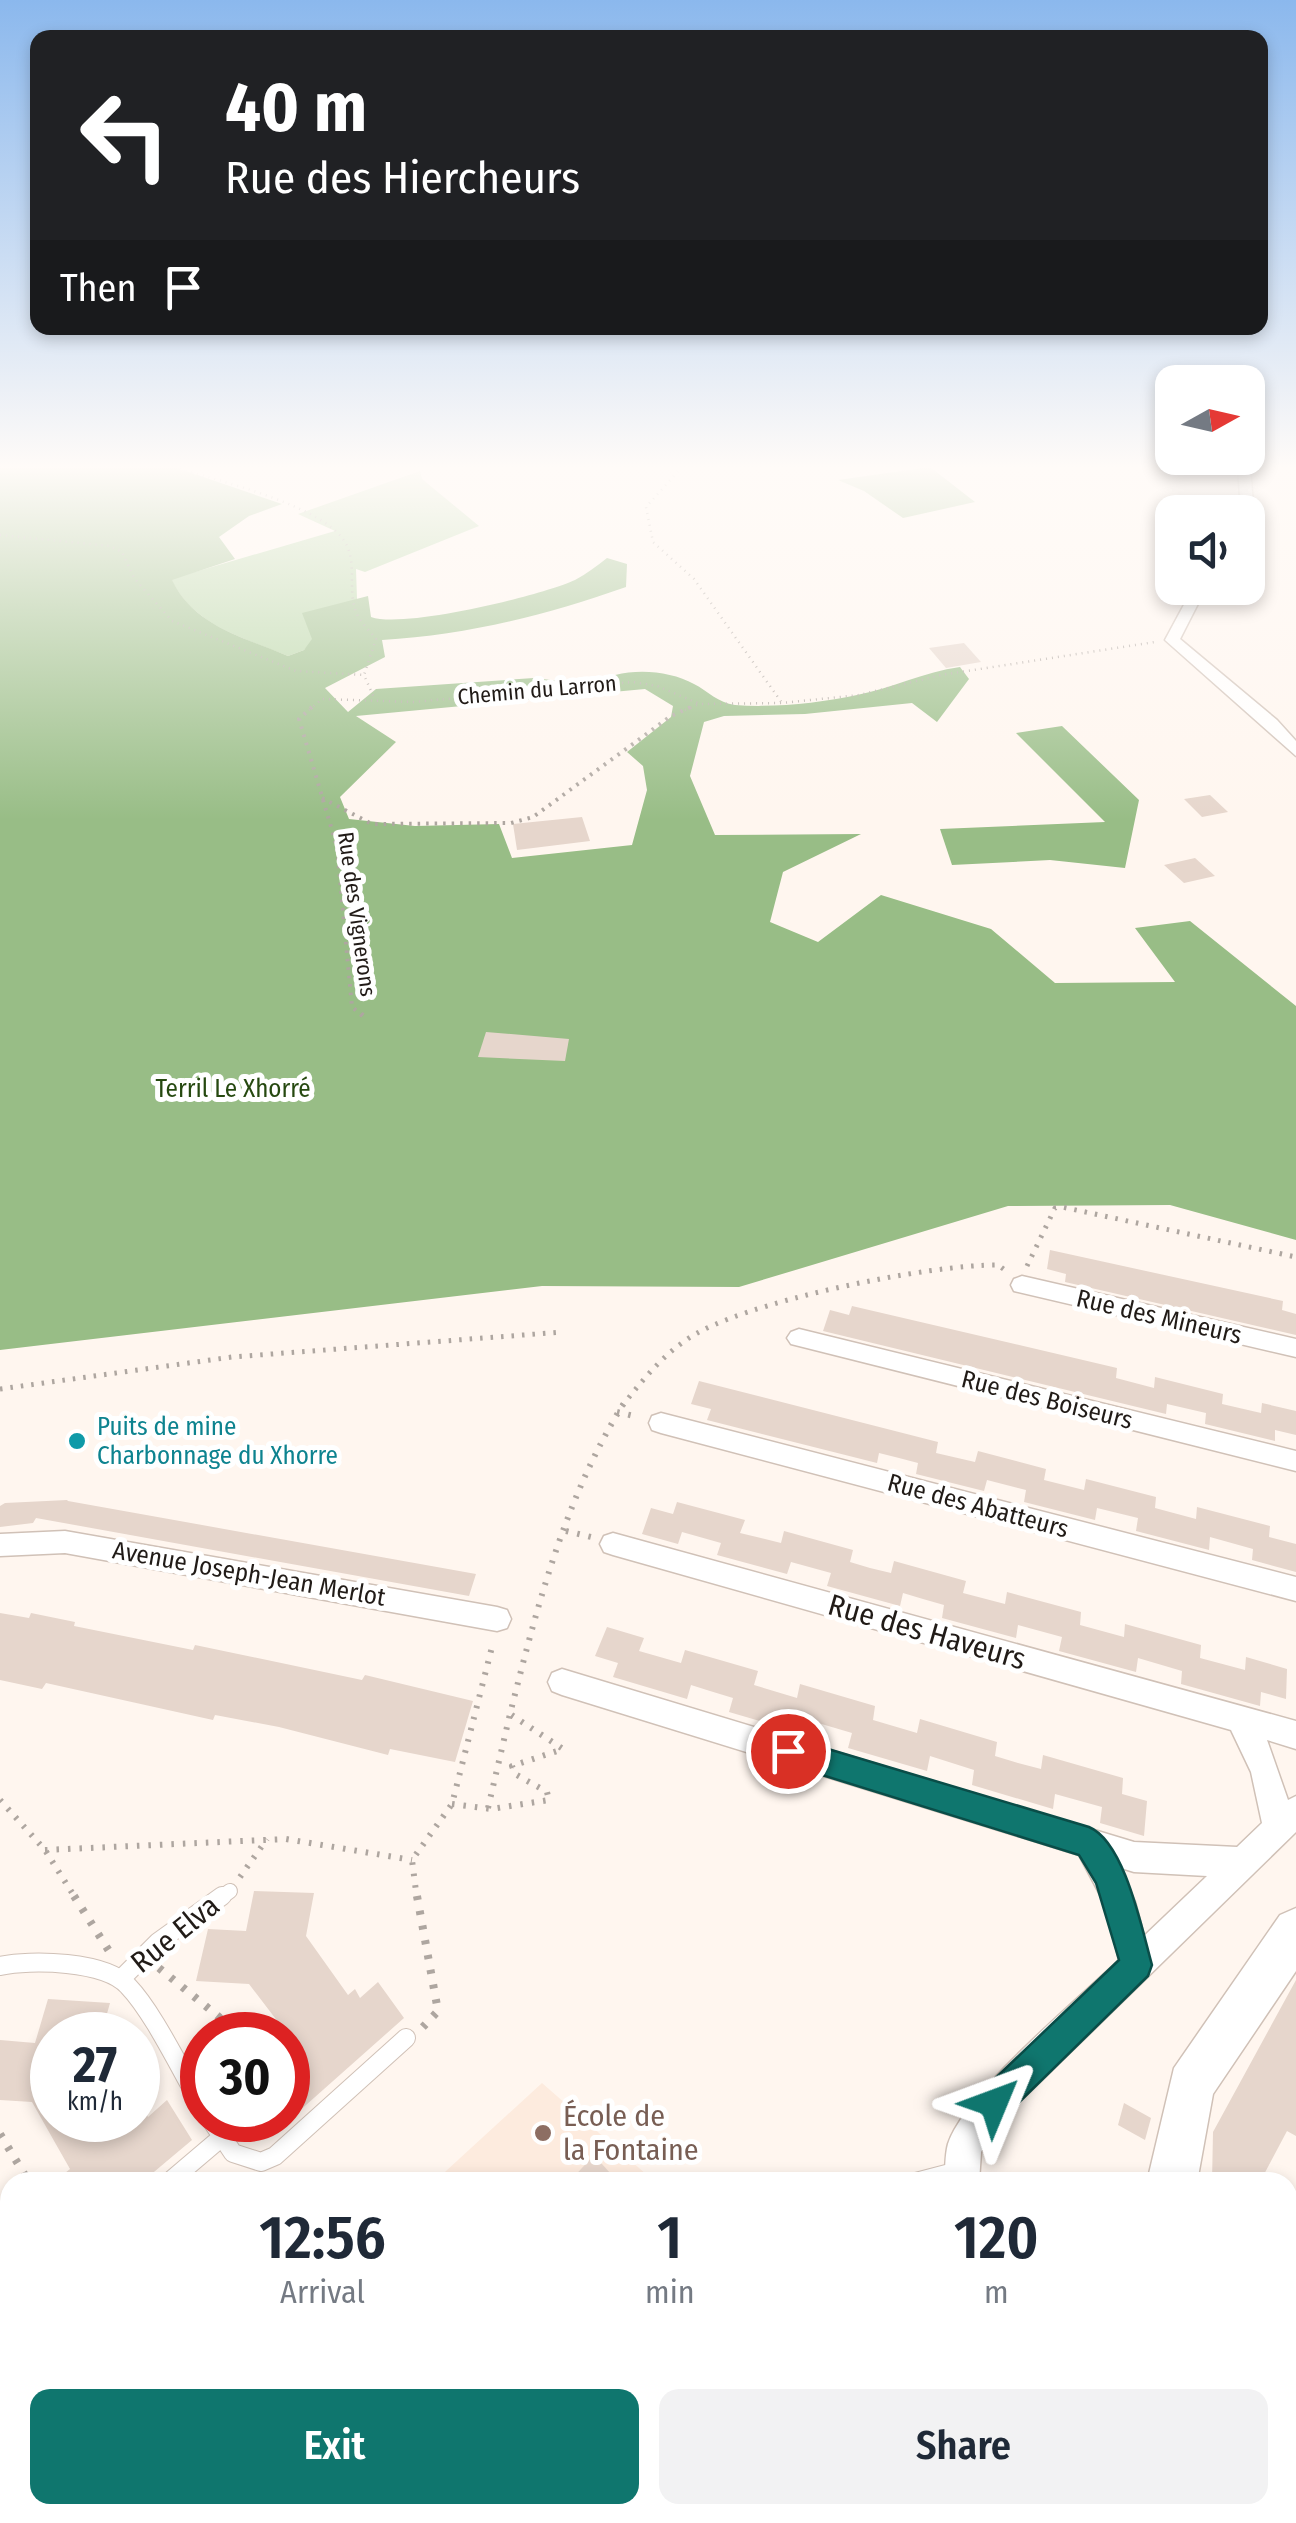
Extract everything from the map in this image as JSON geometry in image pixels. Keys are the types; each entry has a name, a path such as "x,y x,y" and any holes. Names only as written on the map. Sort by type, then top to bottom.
{"street":[{"path":"1190,605 1172,640 1243,698 1296,752"},
{"name":"Rue des Mineurs","path":"1022,1285 1296,1348"},
{"name":"Rue des Boiseurs","path":"799,1338 1296,1461"},
{"name":"Rue des Abatteurs","path":"661,1423 1296,1589"},
{"name":"Avenue Joseph-Jean Merlot","path":"0,1544 65,1542 497,1619"},
{"name":"Rue des Haveurs","path":"613,1544 1296,1734"},
{"path":"562,1682 1161,1862 1242,1864"},
{"path":"962,2172 964,2146 994,2103 1287,1819 1241,1721"},
{"path":"1089,1842 1120,1902 1136,1965"},
{"path":"1174,2172 1191,2085 1296,1931"}],"lane":[{"name":"Rue Elva","path":"121,1979 195,1913 230,1891"},
{"name":"Rue Elva","path":"0,1966 31,1962 102,1971 121,1979 180,2072"},
{"path":"310,2125 413,2034"},
{"path":"180,2172 216,2142"},
{"path":"227,2142 246,2160 262,2162 291,2142"}],"path":[{"path":"140,585 172,621 296,670 364,674"},
{"path":"356,585 357,614 376,639 364,674 369,694 377,702"},
{"path":"697,585 782,703"},
{"name":"Chemin du Larron","path":"377,702 633,682 657,686 700,704 782,703 858,695 942,675 1172,640"},
{"name":"Rue des Vignerons","path":"366,1018 352,1006 336,847 299,719 322,699 353,697 377,702"},
{"path":"322,798 372,824 511,823 533,816 671,716 700,704"},
{"path":"488,1808 543,1591 599,1450 626,1394 662,1356 689,1337 768,1307 959,1265 998,1264 1022,1285 1055,1208 1062,1206 1296,1258"},
{"path":"0,1389 232,1357 563,1332"},
{"path":"413,2034 438,2011 440,2000 424,1948 412,1860 452,1804 497,1619"},
{"path":"452,1804 488,1808 549,1800 547,1792 515,1774 512,1766 523,1758 563,1752 558,1743 510,1714"},
{"path":"0,1800 45,1850 114,1959 162,1970 213,2012"},
{"path":"45,1850 266,1839 412,1860"},
{"path":"230,1891 266,1839"},
{"path":"0,2134 22,2172"}],"shaded area":[{"name":"École de la Fontaine","path":"542,2083 644,2172 445,2172"}],"green space":[{"name":"Terril Le Xhorré","path":"0,585 175,585 193,609 221,628 288,656 304,650 312,639 302,613 368,596 371,617 412,619 504,602 563,585 626,585 506,622 382,640 385,657 325,688 348,712 376,689 534,678 592,685 615,675 642,672 682,679 729,704 796,704 857,695 960,667 969,679 937,722 912,703 805,714 724,716 704,722 690,776 715,835 861,834 783,872 770,922 818,942 881,895 991,929 1055,983 1175,982 1135,928 1190,921 1296,1006 1296,1240 1170,1205 1008,1206 739,1287 542,1286 0,1350","holes":["645,689 673,706 671,717 627,752 643,766 647,790 632,845 512,858 499,824 415,826 349,819 340,797 396,742 356,716"]},
{"path":"175,585 357,585 357,599 304,650 288,656 221,628 181,595"},
{"path":"1062,726 1139,800 1125,868 1050,860 952,865 940,829 1105,822 1016,733"}],"building":[{"path":"964,643 981,662 946,668 929,648"},
{"path":"1210,795 1228,812 1202,817 1184,799"},
{"path":"582,817 590,841 517,850 513,824"},
{"path":"1195,858 1215,876 1184,883 1164,865"},
{"path":"486,1032 569,1039 565,1061 478,1057"},
{"path":"1050,1250 1283,1301 1282,1310 1296,1314 1296,1335 1065,1282 1066,1274 1047,1269"},
{"path":"852,1306 1117,1368 1116,1378 1154,1388 1155,1377 1223,1394 1222,1404 1261,1413 1262,1403 1296,1411 1296,1435 1275,1430 1275,1441 1205,1424 1206,1413 1167,1404 1166,1414 823,1331 830,1310 849,1315"},
{"path":"699,1381 938,1442 936,1453 975,1462 978,1451 1046,1469 1044,1480 1084,1490 1086,1479 1156,1497 1155,1508 1196,1519 1197,1507 1270,1526 1269,1537 1296,1544 1296,1572 1252,1560 1253,1549 1210,1537 1209,1550 1136,1531 1138,1518 1097,1508 1095,1520 1024,1502 1026,1490 987,1480 984,1491 916,1474 918,1463 899,1458 879,1453 877,1463 707,1420 711,1409 691,1404"},
{"path":"67,1500 476,1574 469,1596 36,1518 33,1523 0,1527 0,1506 5,1503"},
{"path":"677,1502 745,1520 740,1533 781,1543 784,1531 853,1550 850,1562 870,1568 891,1573 894,1561 966,1581 963,1593 1005,1604 1007,1592 1081,1612 1080,1625 1124,1637 1125,1624 1201,1645 1200,1658 1245,1670 1246,1657 1287,1669 1286,1699 1261,1692 1260,1706 1181,1684 1182,1671 1138,1658 1136,1672 1059,1651 1062,1637 1018,1625 1016,1638 942,1618 944,1605 903,1593 900,1606 827,1586 831,1573 791,1562 787,1574 717,1555 721,1543 682,1532 678,1544 642,1534 651,1508 673,1514"},
{"path":"0,1613 29,1618 31,1613 75,1622 74,1626 193,1650 195,1645 362,1680 365,1675 473,1701 455,1762 390,1749 388,1755 279,1727 215,1715 213,1720 46,1683 42,1689 0,1680"},
{"path":"607,1627 644,1638 639,1651 681,1663 685,1650 758,1671 754,1685 797,1698 800,1684 875,1706 873,1720 917,1733 920,1719 997,1742 995,1756 1018,1763 1041,1769 1043,1755 1123,1778 1122,1794 1147,1801 1144,1836 1100,1823 1102,1807 1055,1794 1053,1809 972,1785 974,1770 930,1756 927,1771 848,1748 852,1733 808,1720 805,1734 729,1712 733,1698 691,1685 687,1699 613,1677 618,1663 595,1656"},
{"path":"254,1891 314,1893 306,1936 348,1995 355,1989 360,1998 378,1982 404,2018 310,2101 310,2012 270,2012 249,1984 196,1981 208,1929 246,1931"},
{"path":"1296,1980 1296,2136 1287,2131 1265,2172 1212,2172 1213,2132"},
{"path":"48,1999 110,2003 107,2012 44,2012"},
{"path":"0,2040 30,2043 30,2102 0,2100"},
{"path":"167,2100 180,2121 180,2142 190,2142 154,2172 66,2172 70,2169 55,2142 160,2142 160,2106"},
{"path":"1124,2103 1151,2118 1145,2140 1118,2125"},
{"path":"594,2155 609,2172 578,2172"}],"place":[{"name":"Puits de mine Charbonnage du Xhorre","path":"77,1441"},
{"name":"École de la Fontaine","path":"543,2133"}],"route":[{"path":"788,1751 1089,1842 1110,1877 1136,1965 994,2103"}]}
